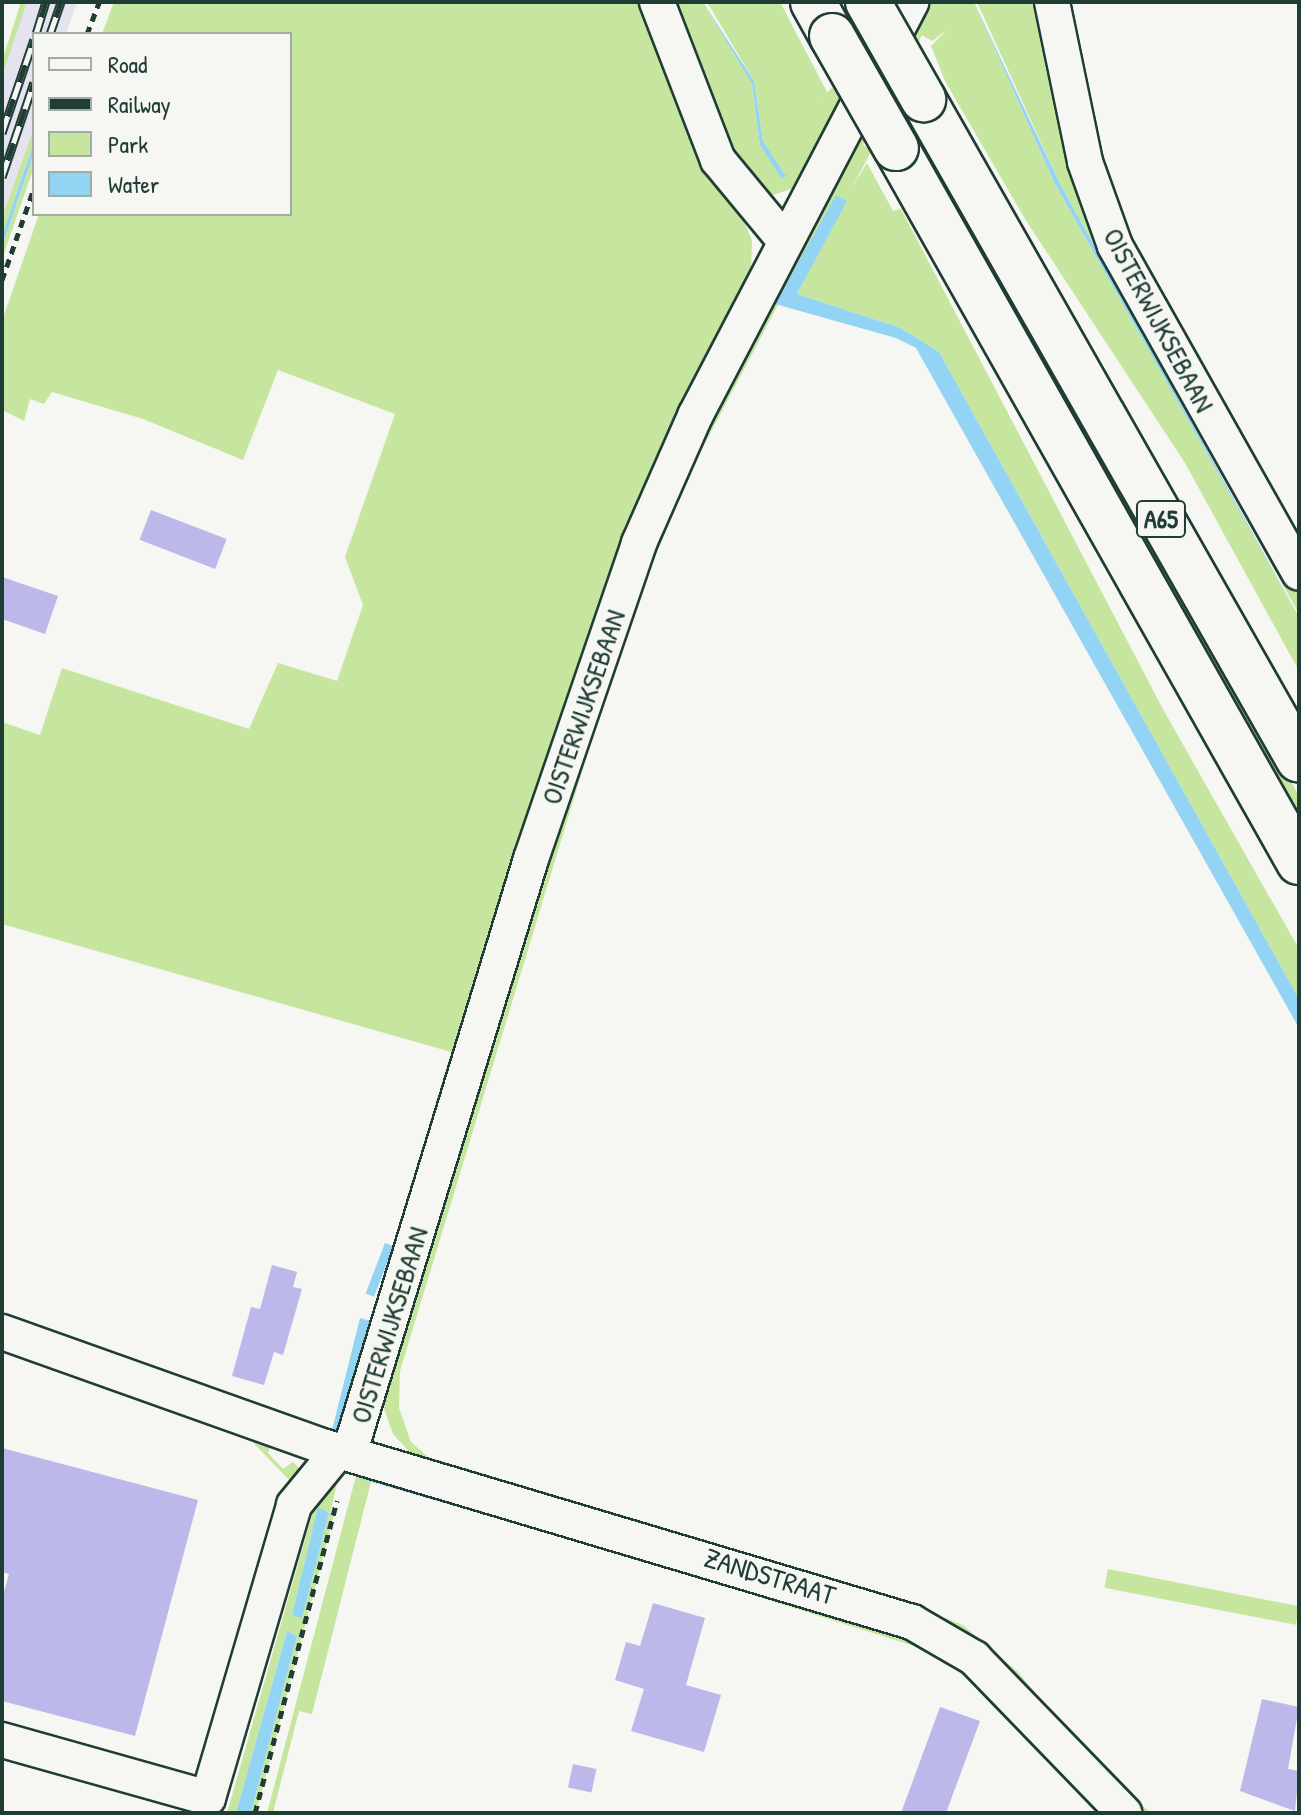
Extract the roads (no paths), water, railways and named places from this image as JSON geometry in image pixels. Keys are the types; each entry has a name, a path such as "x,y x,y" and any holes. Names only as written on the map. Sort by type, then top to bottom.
{"highway":[{"name":"A65","path":"868,2 1299,760"},
{"name":"A65","path":"822,19 1299,862"}],"street":[{"path":"657,2 718,160 785,241"},
{"name":"OISTERWIJKSEBAAN","path":"345,1450 531,859 639,543 695,416 911,2"},
{"name":"OISTERWIJKSEBAAN","path":"1052,2 1085,162 1115,246 1299,573"},
{"name":"ZANDSTRAAT","path":"2,1332 345,1450 912,1622 974,1658 1005,1687 1075,1768 1124,1813"},
{"path":"2,1740 208,1798 294,1505 345,1450"}],"water":[{"path":"703,2 754,81 763,141 786,176 782,179 760,145 752,84"},
{"path":"974,2 1058,180 1299,617 1054,182"},
{"path":"32,148 32,159 2,246 2,236"},
{"path":"836,195 847,201 797,294 901,328 939,352 1299,999 1299,1028 916,348 896,338 775,304"},
{"path":"385,1243 393,1246 374,1297 366,1293"},
{"path":"360,1318 372,1321 343,1435 331,1432"},
{"path":"363,1473 740,1588 361,1479"},
{"path":"318,1507 329,1513 302,1618 292,1615"},
{"path":"287,1631 297,1636 251,1813 236,1813"}],"railway":[{"path":"37,32 46,2"},
{"path":"51,32 61,2"},
{"path":"2,133 32,45"},
{"path":"2,177 32,88"}]}
